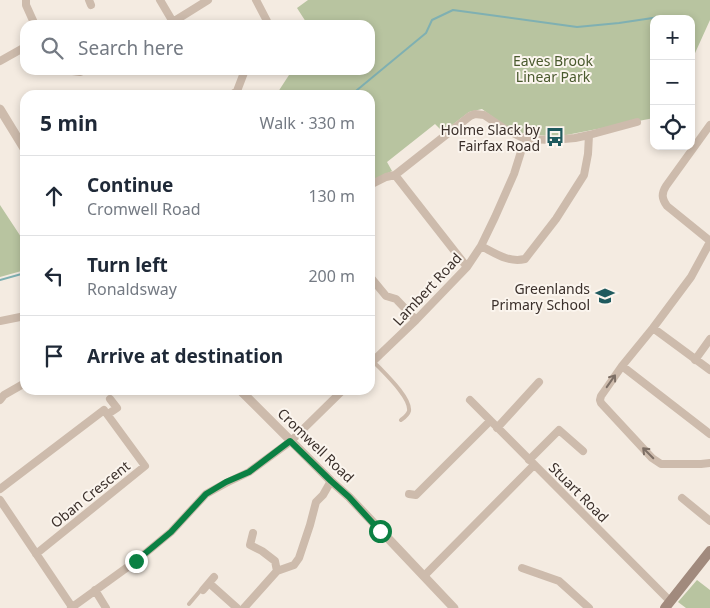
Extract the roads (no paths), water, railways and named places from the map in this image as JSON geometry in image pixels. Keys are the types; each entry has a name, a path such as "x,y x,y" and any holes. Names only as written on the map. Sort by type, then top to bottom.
{"main road":[{"path":"668,605 710,551"}],"street":[{"path":"26,0 33,20"},
{"path":"160,0 168,20"},
{"path":"176,20 208,0"},
{"path":"256,0 266,20"},
{"path":"0,61 20,50"},
{"path":"237,90 243,75"},
{"path":"0,109 20,136"},
{"path":"375,182 395,175 475,114 484,115 525,139 553,140 575,138 637,122"},
{"path":"710,125 662,194 663,200 668,206 710,241 691,277 622,366 600,400 652,458 661,464 710,463"},
{"path":"481,246 510,260 518,261 525,259 556,219 584,175 589,135"},
{"name":"Lambert Road","path":"375,360 467,266 481,246 514,174 525,139"},
{"path":"395,175 467,266"},
{"path":"375,283 386,296 396,299 416,320"},
{"path":"0,321 20,317"},
{"path":"653,328 710,370"},
{"path":"695,360 710,339"},
{"path":"622,366 710,434"},
{"path":"497,428 539,382"},
{"path":"0,400 4,395 20,385"},
{"name":"Cromwell Road","path":"245,395 349,497 454,608"},
{"path":"0,500 71,608 136,561 171,532 206,494 226,482 249,472 290,441 338,395"},
{"path":"0,489 104,410 108,414 118,408 110,399"},
{"name":"Stuart Road","path":"470,400 532,462 668,605"},
{"name":"Oban Crescent","path":"36,554 145,466 108,414"},
{"path":"409,494 416,495 490,421"},
{"path":"424,576 532,462 559,430 583,451"},
{"path":"244,608 277,571 294,565 310,525 316,502 323,495 331,481"},
{"path":"682,498 710,521"},
{"path":"253,534 250,544 275,561 277,571"},
{"path":"522,568 560,581 590,608"},
{"path":"203,590 211,580 237,608"},
{"path":"95,590 106,608"}],"lane":[{"path":"375,366 397,385 409,405 407,415 401,420"},
{"path":"189,604 203,590"}],"waterway":[{"path":"357,90 426,33 432,20 453,10 577,27 650,18"},
{"path":"0,280 20,274"}],"place":[{"name":"Holme Slack by Fairfax Road","path":"555,137"},
{"name":"Greenlands Primary School","path":"605,296"}],"park label":[{"name":"Eaves Brook Linear Park","path":"553,68"}]}
